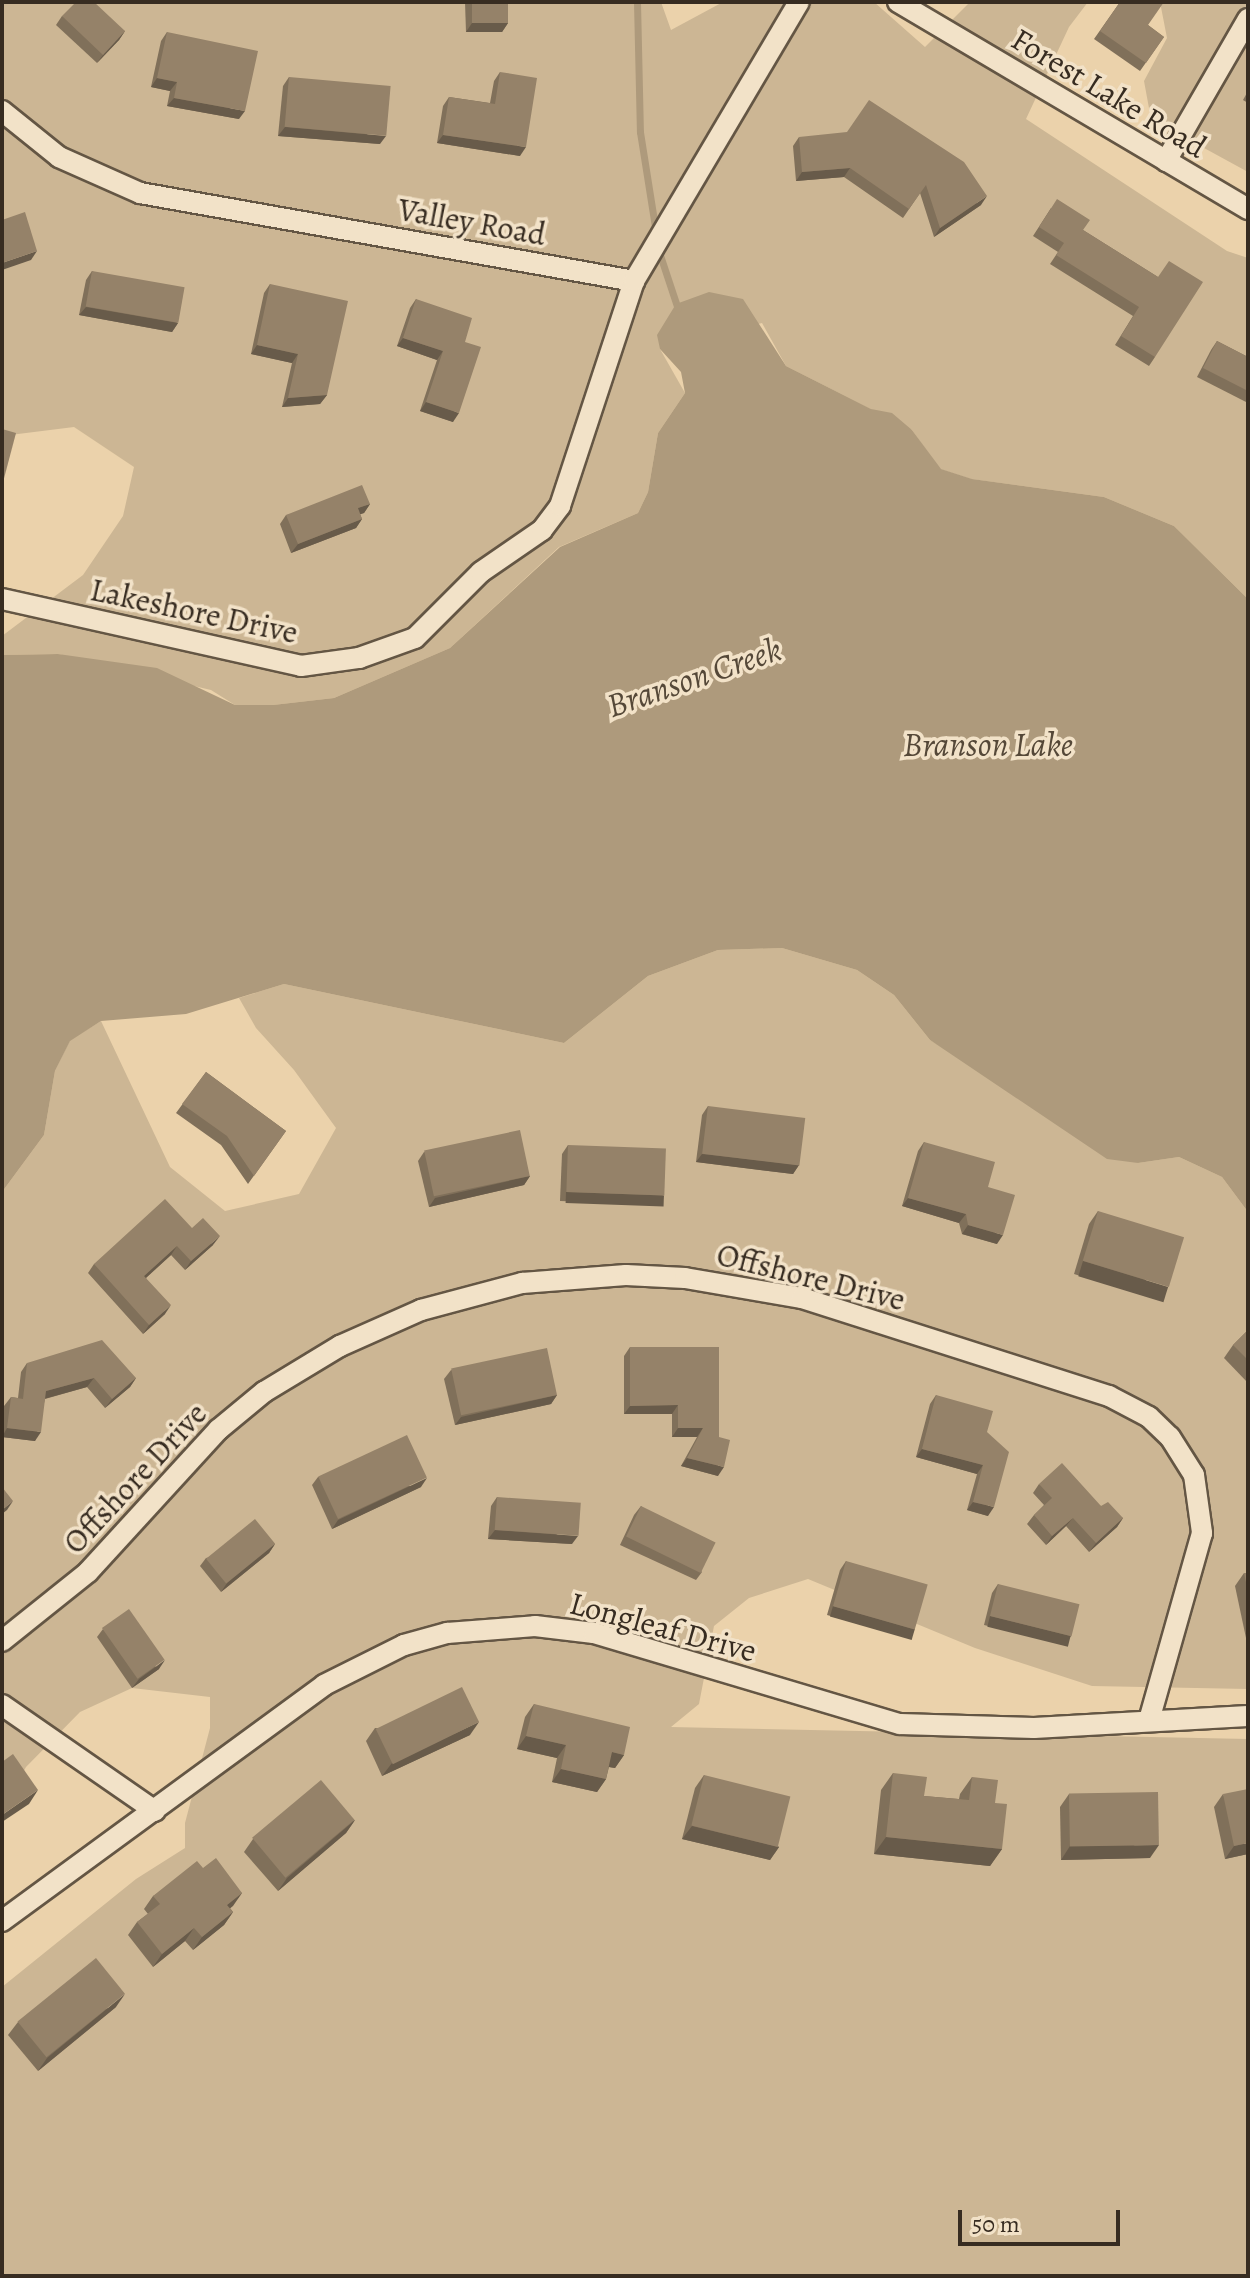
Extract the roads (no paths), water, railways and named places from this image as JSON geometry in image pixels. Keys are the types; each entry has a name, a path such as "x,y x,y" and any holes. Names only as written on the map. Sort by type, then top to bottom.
{"street":[{"path":"634,281 799,2"},
{"name":"Forest Lake Road","path":"898,2 1248,209"},
{"path":"1166,161 1248,19"},
{"name":"Valley Road","path":"2,111 59,157 140,193 634,281"},
{"name":"Lakeshore Drive","path":"2,599 301,666 359,658 415,638 481,572 542,530 560,506 634,281"},
{"name":"Offshore Drive","path":"2,1641 88,1572 218,1430 264,1392 340,1346 421,1310 522,1283 626,1275 685,1278 759,1289 859,1314 1109,1396 1159,1427 1187,1462 1203,1518 1200,1548 1149,1720"},
{"name":"Longleaf Drive","path":"2,1921 324,1685 363,1663 432,1637 491,1627 594,1633 900,1724 1034,1728 1248,1716"},
{"path":"2,1705 155,1811"}],"water":[{"name":"Branson Lake","path":"709,292 743,299 786,366 871,409 892,413 912,430 941,469 972,479 1104,497 1174,526 1248,599 1248,1212 1222,1177 1179,1157 1138,1163 1107,1159 930,1040 894,995 857,970 782,948 718,950 648,976 564,1043 284,984 186,1014 101,1021 70,1041 55,1071 44,1135 2,1192 2,655 58,654 157,668 235,705 273,705 334,698 450,648 560,547 638,513 648,492 658,433 685,393 681,372 660,349 657,335 676,304"}],"waterway":[{"path":"637,2 640,132 656,233"},
{"path":"658,249 678,309"}],"water label":[{"name":"Branson Creek","path":"694,677"}]}
